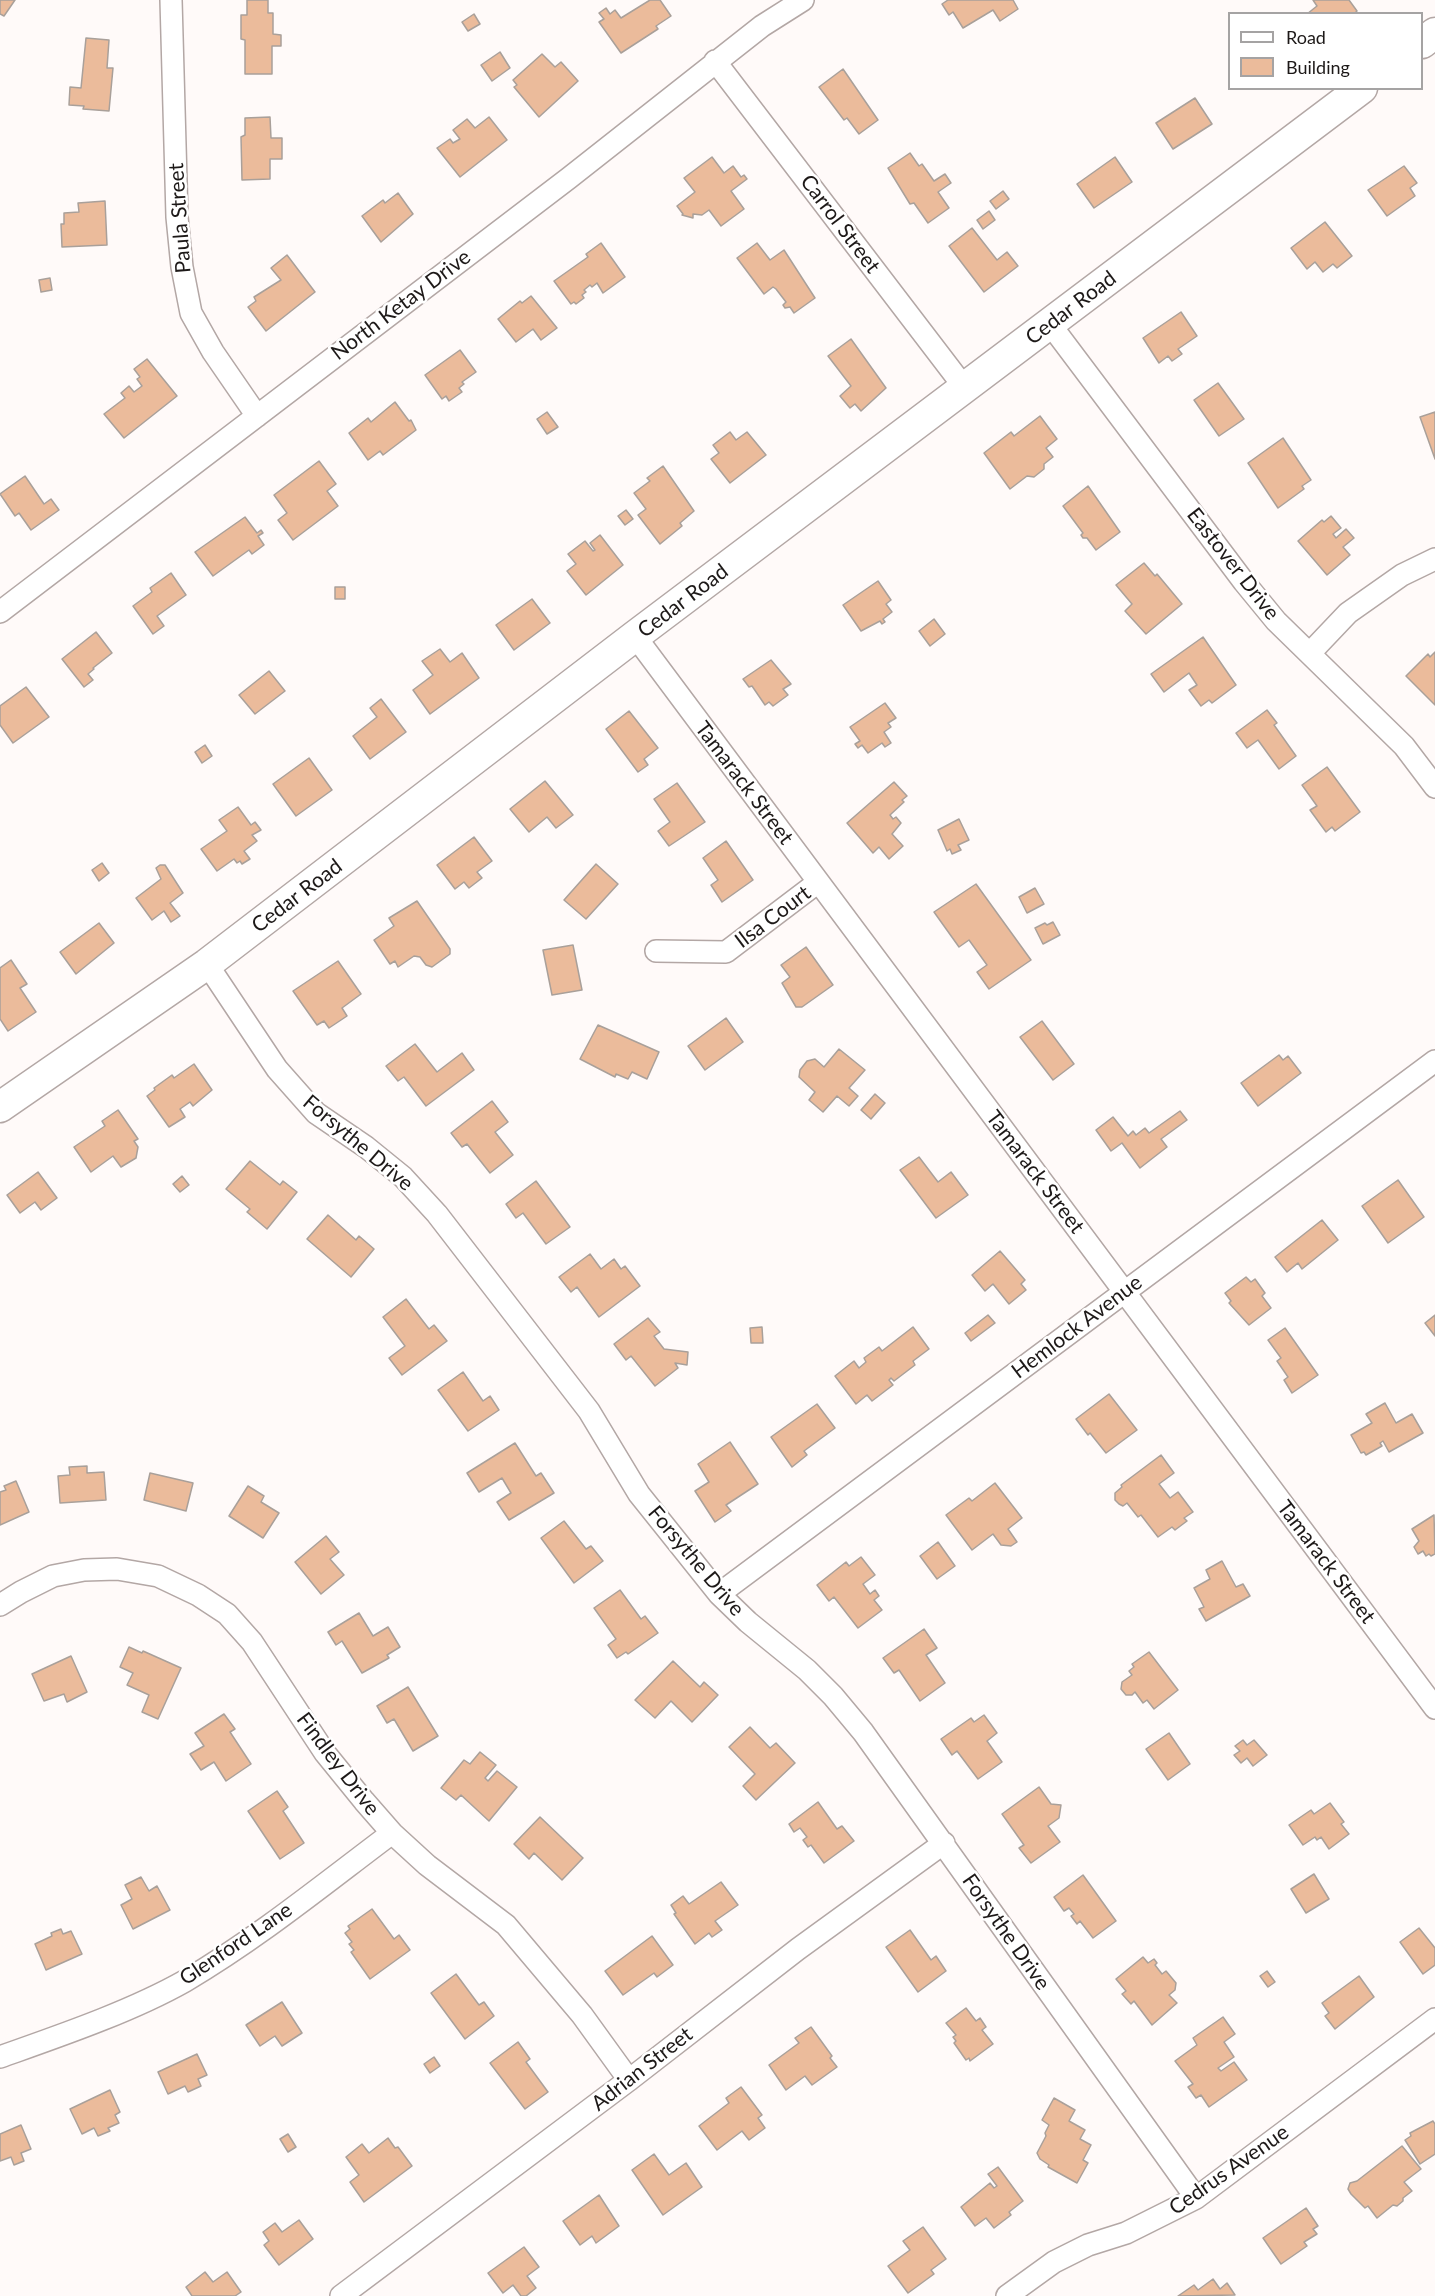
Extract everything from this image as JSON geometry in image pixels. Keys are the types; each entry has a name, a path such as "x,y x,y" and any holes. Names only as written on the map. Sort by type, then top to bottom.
{"street":[{"name":"Paula Street","path":"171,0 177,217 182,267 191,313 213,352 257,416"},
{"name":"North Ketay Drive","path":"4,602 257,416 657,109 715,61 762,26 803,0"},
{"path":"1423,42 1435,33"},
{"name":"Carrol Street","path":"715,61 964,387"},
{"name":"Cedar Road","path":"0,1107 207,964 635,636 1359,90"},
{"name":"Eastover Drive","path":"1050,324 1244,582 1276,621 1404,746 1435,787"},
{"path":"1310,653 1348,613 1402,575 1435,559"},
{"name":"Tamarack Street","path":"635,636 1435,1708"},
{"name":"Ilsa Court","path":"656,951 726,952 818,883"},
{"name":"Forsythe Drive","path":"207,964 277,1069 316,1113 366,1147 403,1177 437,1214 589,1411 639,1494 719,1593 748,1622 807,1670 833,1696 863,1732 1196,2198"},
{"name":"Hemlock Avenue","path":"719,1593 1435,1061"},
{"name":"Findley Drive","path":"0,1605 54,1576 117,1569 158,1576 198,1595 227,1614 252,1642 325,1754 392,1833 428,1865 506,1925 582,2015 629,2080"},
{"name":"Glenford Lane","path":"0,2057 69,2032 182,1982 226,1956 392,1833"},
{"name":"Adrian Street","path":"341,2296 629,2080 798,1949 944,1844"},
{"name":"Cedrus Avenue","path":"1008,2296 1053,2262 1088,2245 1126,2233 1196,2198 1435,2019"}],"building":[{"path":"0,0 15,0 4,16 0,14"},
{"path":"247,0 268,0 268,13 273,13 273,34 281,35 281,46 272,46 272,74 245,74 245,40 241,39 241,15 247,15"},
{"path":"650,0 660,0 671,16 656,26 658,29 621,53 599,22 604,19 599,13 606,8 610,14 615,10 621,18"},
{"path":"948,0 1013,0 1018,9 1000,21 993,10 963,28 953,12 949,15 942,4"},
{"path":"1313,0 1349,0 1357,11 1310,12 1317,6"},
{"path":"474,14 480,24 468,31 462,22"},
{"path":"86,38 109,40 107,68 113,68 109,111 83,109 84,106 69,105 70,87 81,88"},
{"path":"500,52 510,68 492,81 481,65"},
{"path":"542,54 555,67 561,62 578,81 539,117 514,87 517,85 513,80"},
{"path":"843,69 878,120 859,134 847,118 844,120 819,87"},
{"path":"1195,98 1212,124 1173,149 1156,123"},
{"path":"270,117 271,138 282,138 282,159 270,159 270,179 242,180 241,137 245,135 245,118"},
{"path":"489,117 507,140 460,177 437,148 450,139 453,143 460,139 453,130 467,119 475,128"},
{"path":"910,153 919,166 922,164 934,181 945,174 951,183 938,192 949,208 928,223 914,203 910,204 888,168"},
{"path":"712,157 724,173 733,166 741,177 744,175 747,179 731,191 744,209 721,226 709,210 702,215 693,214 693,218 682,215 677,206 695,192 684,178"},
{"path":"1115,157 1132,182 1094,208 1077,184"},
{"path":"1404,166 1417,183 1410,188 1415,196 1387,216 1368,190"},
{"path":"1003,191 1009,199 996,209 990,201"},
{"path":"398,193 413,214 381,242 362,216 383,200 385,203"},
{"path":"105,201 107,245 62,247 61,224 64,224 64,213 79,212 78,203"},
{"path":"989,211 995,220 983,229 977,220"},
{"path":"1325,222 1352,256 1337,268 1333,264 1323,272 1315,262 1307,269 1291,248"},
{"path":"972,228 997,260 1007,252 1018,266 984,292 949,246"},
{"path":"601,243 625,277 603,293 597,283 592,287 590,285 584,290 586,292 582,295 584,298 576,304 574,302 571,304 554,281 588,257 586,254"},
{"path":"757,243 770,260 784,250 815,298 794,313 790,307 785,308 783,305 786,302 773,287 764,294 737,258"},
{"path":"287,255 315,292 266,331 248,307 256,301 254,297 281,280 271,268"},
{"path":"50,278 52,290 41,292 39,280"},
{"path":"531,296 557,328 541,340 533,329 516,342 498,319 520,301 522,303"},
{"path":"1181,312 1197,336 1178,349 1182,354 1172,361 1168,356 1159,363 1143,338"},
{"path":"851,339 886,388 861,411 855,404 850,408 840,396 851,386 828,356"},
{"path":"460,350 476,372 462,382 464,384 459,388 462,392 449,401 446,396 442,399 425,375"},
{"path":"147,359 177,396 124,438 104,414 125,398 121,393 129,386 134,392 142,386 137,379 140,377 134,369"},
{"path":"1218,383 1244,419 1219,436 1194,400"},
{"path":"395,402 409,421 411,420 416,430 383,455 380,451 368,460 349,433 368,418 371,422"},
{"path":"547,412 558,427 547,434 537,419"},
{"path":"1435,412 1435,459 1420,417"},
{"path":"1040,416 1057,439 1046,448 1053,457 1034,477 1027,476 1010,489 984,453 1011,432 1014,436"},
{"path":"730,432 736,440 747,432 766,455 730,483 711,459 719,453 713,445"},
{"path":"1283,438 1311,480 1302,486 1304,489 1278,508 1248,463"},
{"path":"319,461 336,484 327,491 338,506 293,540 278,520 287,513 274,495"},
{"path":"663,466 694,511 680,523 682,526 660,544 638,515 646,509 634,493 650,481 647,478"},
{"path":"25,476 44,504 51,499 59,510 31,530 19,513 15,516 0,494"},
{"path":"1088,486 1120,532 1096,550 1087,538 1083,538 1081,535 1083,533 1063,506"},
{"path":"626,510 633,519 625,525 618,516"},
{"path":"1331,516 1341,528 1333,534 1336,538 1346,529 1354,538 1343,547 1350,555 1327,575 1298,541 1322,520 1324,522"},
{"path":"245,517 257,533 261,530 263,533 258,536 264,545 252,554 249,550 213,576 195,552"},
{"path":"600,535 623,565 586,595 567,571 576,564 568,554 585,541 593,551 595,550 590,543"},
{"path":"1144,563 1155,576 1157,574 1182,604 1146,634 1125,611 1132,604 1116,585"},
{"path":"171,573 186,595 157,616 164,626 153,634 133,606 152,592 150,588"},
{"path":"878,581 891,600 886,604 892,612 883,619 885,622 882,624 880,621 861,631 843,605"},
{"path":"335,587 345,587 345,599 335,599"},
{"path":"532,599 550,623 514,650 496,625"},
{"path":"934,619 945,634 930,646 919,631"},
{"path":"96,632 112,653 88,674 93,680 84,687 62,659"},
{"path":"1203,637 1236,685 1212,703 1209,700 1201,706 1189,690 1197,685 1189,673 1164,692 1151,674"},
{"path":"440,649 450,662 462,653 479,678 430,714 413,690 433,675 422,661"},
{"path":"1435,652 1435,705 1406,676 1428,654 1430,657"},
{"path":"771,660 791,684 783,689 788,695 773,706 769,702 765,705 752,686 749,687 743,679"},
{"path":"269,671 285,691 255,714 239,695"},
{"path":"26,687 49,717 13,743 0,725 0,706"},
{"path":"381,699 406,732 370,759 353,736 377,717 370,708"},
{"path":"885,703 896,718 888,723 891,727 884,732 891,743 885,747 882,743 868,753 862,745 858,748 855,744 860,741 850,727"},
{"path":"1267,710 1277,723 1274,725 1296,756 1279,769 1258,740 1247,748 1236,733"},
{"path":"629,711 658,748 644,759 648,765 638,772 606,729"},
{"path":"205,745 212,756 202,763 195,752"},
{"path":"309,758 332,790 296,816 273,784"},
{"path":"1327,767 1360,812 1335,831 1332,827 1326,832 1310,810 1317,806 1302,785"},
{"path":"545,781 573,815 556,828 547,817 529,832 510,809"},
{"path":"894,782 907,796 890,815 893,819 896,817 901,823 892,834 903,846 889,859 879,847 873,853 847,823"},
{"path":"677,783 705,822 669,846 658,831 670,822 654,799"},
{"path":"238,807 251,825 255,822 261,830 252,835 257,841 244,851 250,859 242,864 240,861 237,863 234,859 217,871 201,849 227,831 219,820"},
{"path":"959,819 969,840 958,845 961,850 952,854 950,849 947,851 938,830"},
{"path":"474,837 492,861 477,872 482,878 469,888 464,882 455,889 437,865"},
{"path":"726,841 753,880 722,902 711,885 718,880 703,858"},
{"path":"102,863 109,873 99,881 92,870"},
{"path":"596,864 618,884 586,919 564,900"},
{"path":"165,865 183,893 170,903 180,916 171,922 164,911 152,920 136,898 161,879 156,868"},
{"path":"976,884 1031,960 989,989 977,972 987,965 969,940 959,947 934,912"},
{"path":"1035,888 1044,904 1027,913 1019,897"},
{"path":"417,901 450,949 450,954 432,967 426,965 420,957 414,956 398,967 395,961 390,964 374,940 394,926 389,918"},
{"path":"1053,922 1060,935 1043,944 1035,928"},
{"path":"99,923 114,943 76,974 60,952"},
{"path":"573,945 582,990 552,995 543,950"},
{"path":"806,947 833,985 802,1007 796,1007 782,983 790,977 781,965"},
{"path":"11,960 27,984 20,988 36,1012 8,1031 0,1019 0,968"},
{"path":"338,961 361,994 342,1008 347,1016 329,1028 324,1021 317,1025 293,991"},
{"path":"726,1018 743,1042 705,1070 688,1046"},
{"path":"1042,1021 1074,1064 1053,1080 1020,1037"},
{"path":"598,1025 659,1052 647,1079 632,1072 628,1079 616,1074 615,1077 580,1059"},
{"path":"415,1044 437,1072 462,1053 474,1070 426,1106 404,1077 398,1081 386,1066"},
{"path":"839,1049 865,1070 849,1088 858,1096 849,1106 837,1096 823,1112 809,1100 815,1092 799,1077 800,1070 807,1061 815,1059 824,1067"},
{"path":"1279,1055 1283,1060 1288,1056 1301,1073 1258,1106 1241,1083"},
{"path":"194,1064 212,1090 193,1106 190,1102 180,1109 185,1117 169,1127 147,1096 172,1075 174,1078"},
{"path":"875,1094 885,1103 871,1119 861,1110"},
{"path":"492,1101 508,1122 495,1132 513,1155 490,1173 467,1144 462,1147 451,1133"},
{"path":"118,1110 138,1139 134,1141 138,1147 136,1158 121,1167 113,1156 91,1172 74,1147 105,1126 102,1121"},
{"path":"1180,1111 1187,1120 1161,1139 1167,1147 1140,1168 1122,1143 1111,1151 1096,1130 1113,1117 1128,1136 1133,1131 1136,1135 1145,1128 1149,1133"},
{"path":"919,1157 938,1182 951,1172 968,1195 936,1218 900,1170"},
{"path":"250,1161 280,1185 283,1181 297,1192 267,1229 247,1212 250,1209 226,1189"},
{"path":"38,1172 57,1198 41,1210 35,1202 20,1213 7,1195"},
{"path":"182,1176 189,1185 180,1192 173,1184"},
{"path":"1398,1180 1424,1217 1388,1243 1362,1206"},
{"path":"536,1181 570,1227 546,1244 523,1213 516,1218 506,1204"},
{"path":"328,1215 356,1240 359,1236 374,1249 351,1277 307,1239"},
{"path":"1322,1220 1338,1240 1302,1269 1298,1263 1287,1272 1275,1257"},
{"path":"1000,1251 1025,1280 1021,1284 1026,1290 1009,1304 993,1284 985,1291 972,1275"},
{"path":"590,1254 601,1269 614,1259 621,1269 625,1266 640,1286 599,1317 577,1287 571,1292 559,1277"},
{"path":"1246,1277 1251,1282 1255,1279 1265,1293 1262,1296 1271,1308 1249,1325 1229,1303 1231,1301 1225,1293"},
{"path":"406,1299 429,1329 434,1325 447,1341 402,1375 389,1358 405,1346 383,1317"},
{"path":"988,1315 995,1323 971,1341 965,1333"},
{"path":"1435,1315 1435,1336 1425,1323"},
{"path":"648,1318 660,1332 654,1336 664,1349 688,1352 687,1365 675,1363 678,1368 655,1386 631,1356 626,1360 614,1344"},
{"path":"762,1327 763,1343 751,1343 750,1328"},
{"path":"913,1327 929,1349 913,1361 915,1365 894,1381 891,1378 889,1380 893,1385 872,1401 867,1395 856,1404 835,1376 854,1361 859,1368 866,1362 864,1358 879,1347 882,1351"},
{"path":"1285,1328 1318,1375 1292,1393 1284,1380 1288,1377 1277,1361 1281,1358 1268,1340"},
{"path":"463,1372 483,1401 490,1396 499,1410 468,1431 438,1390"},
{"path":"1109,1394 1137,1430 1106,1453 1076,1419"},
{"path":"1385,1403 1396,1423 1412,1414 1423,1433 1389,1452 1383,1441 1380,1443 1382,1446 1366,1455 1364,1452 1361,1453 1351,1435 1372,1423 1366,1414"},
{"path":"817,1404 835,1428 804,1451 807,1455 792,1467 771,1437"},
{"path":"730,1442 758,1484 726,1505 731,1511 715,1522 695,1491 709,1482 698,1464"},
{"path":"515,1443 536,1476 541,1473 554,1493 509,1520 497,1502 511,1493 502,1478 479,1492 467,1473"},
{"path":"1161,1455 1174,1473 1159,1484 1170,1498 1178,1492 1193,1512 1184,1518 1187,1521 1175,1530 1172,1527 1158,1537 1141,1515 1138,1517 1127,1503 1123,1506 1115,1500 1115,1493 1122,1487 1121,1485"},
{"path":"87,1466 87,1473 104,1472 106,1500 60,1503 58,1476 70,1475 69,1467"},
{"path":"150,1473 193,1483 186,1511 144,1500"},
{"path":"16,1481 29,1512 0,1525 0,1492 6,1490 4,1486"},
{"path":"995,1483 1022,1518 1008,1529 1017,1542 1011,1546 1001,1545 993,1534 972,1550 946,1515 969,1498 972,1501"},
{"path":"248,1486 264,1496 261,1502 279,1513 263,1538 229,1516"},
{"path":"1434,1515 1435,1554 1426,1556 1423,1551 1418,1554 1414,1547 1419,1541 1412,1529"},
{"path":"564,1521 586,1549 591,1546 603,1561 574,1583 541,1538"},
{"path":"326,1536 339,1552 330,1559 344,1575 321,1594 295,1562"},
{"path":"938,1542 955,1566 937,1579 920,1556"},
{"path":"861,1557 875,1575 863,1584 870,1594 875,1590 879,1596 874,1600 882,1610 858,1628 834,1597 829,1601 817,1585 846,1562 849,1566"},
{"path":"1222,1561 1236,1587 1243,1584 1250,1596 1206,1621 1199,1609 1204,1607 1194,1588 1210,1579 1206,1570"},
{"path":"620,1590 641,1619 645,1616 658,1633 628,1654 626,1652 617,1658 608,1645 616,1639 594,1608"},
{"path":"359,1613 373,1636 388,1627 400,1647 387,1655 389,1658 362,1673 342,1641 336,1645 328,1632"},
{"path":"924,1629 937,1648 926,1655 945,1683 920,1701 899,1670 894,1673 883,1658"},
{"path":"129,1647 181,1668 158,1719 142,1712 149,1695 127,1685 133,1673 120,1667"},
{"path":"1149,1652 1178,1690 1154,1709 1147,1700 1143,1703 1135,1692 1132,1695 1126,1695 1121,1689 1122,1682 1132,1675 1129,1671 1134,1667 1132,1664"},
{"path":"71,1656 87,1692 67,1702 64,1694 44,1701 32,1674"},
{"path":"673,1661 700,1687 704,1682 718,1695 692,1722 671,1701 655,1718 635,1700"},
{"path":"408,1687 438,1736 413,1751 394,1719 387,1723 377,1706"},
{"path":"224,1714 235,1729 230,1732 251,1764 226,1781 214,1762 201,1770 190,1754 204,1746 195,1733"},
{"path":"984,1715 997,1733 987,1741 1002,1762 978,1779 957,1751 952,1755 941,1739 971,1718 974,1722"},
{"path":"750,1727 770,1748 776,1743 795,1763 756,1800 743,1786 755,1774 729,1747"},
{"path":"1169,1733 1190,1764 1168,1780 1146,1749"},
{"path":"1243,1740 1247,1745 1254,1740 1267,1755 1253,1766 1247,1758 1241,1763 1234,1755 1240,1751 1235,1746"},
{"path":"480,1752 496,1765 485,1778 488,1781 497,1771 517,1787 489,1821 461,1795 456,1800 441,1788 464,1760 470,1764"},
{"path":"1039,1787 1051,1804 1061,1805 1059,1818 1048,1826 1060,1842 1031,1863 1019,1848 1024,1845 1002,1814"},
{"path":"277,1791 288,1807 283,1811 304,1843 280,1859 248,1811"},
{"path":"818,1802 837,1829 842,1826 854,1841 824,1863 811,1845 808,1847 803,1840 807,1837 800,1828 794,1832 789,1824"},
{"path":"1330,1803 1344,1822 1341,1824 1349,1834 1329,1849 1321,1837 1317,1840 1315,1837 1303,1845 1289,1825 1311,1810 1314,1814"},
{"path":"540,1817 583,1858 562,1880 534,1853 529,1859 514,1844"},
{"path":"1314,1874 1329,1899 1306,1913 1291,1889"},
{"path":"1083,1875 1116,1921 1093,1938 1080,1921 1077,1924 1069,1908 1064,1911 1054,1897"},
{"path":"141,1877 149,1891 157,1886 170,1910 133,1929 121,1905 132,1899 125,1885"},
{"path":"721,1882 738,1905 715,1921 722,1930 712,1937 709,1933 695,1944 674,1914 676,1913 671,1905 683,1896 689,1904"},
{"path":"372,1909 394,1939 399,1935 410,1950 370,1979 351,1952 354,1950 349,1944 352,1942 345,1933 350,1929 348,1926"},
{"path":"1419,1928 1435,1948 1435,1965 1423,1974 1400,1942"},
{"path":"61,1929 63,1934 71,1931 82,1954 46,1970 35,1944"},
{"path":"910,1930 931,1960 936,1956 946,1971 918,1992 886,1947"},
{"path":"652,1936 673,1965 657,1977 654,1973 623,1995 605,1971"},
{"path":"1143,1957 1148,1963 1154,1959 1157,1963 1155,1965 1162,1974 1166,1971 1176,1983 1175,1990 1169,1995 1177,2003 1152,2025 1134,2001 1131,2004 1122,1994 1126,1991 1116,1979"},
{"path":"1267,1971 1275,1982 1268,1987 1260,1976"},
{"path":"456,1974 479,2005 484,2002 494,2016 465,2039 431,1993"},
{"path":"1359,1976 1374,1997 1335,2029 1325,2016 1329,2013 1322,2003"},
{"path":"282,2002 302,2033 282,2046 275,2036 260,2046 246,2025"},
{"path":"966,2008 976,2021 980,2018 986,2027 982,2030 993,2044 970,2061 969,2058 966,2060 954,2043 956,2041 953,2037 956,2035 946,2023"},
{"path":"1223,2017 1235,2034 1224,2042 1234,2057 1218,2068 1221,2071 1234,2062 1247,2080 1209,2107 1201,2095 1196,2098 1188,2087 1193,2084 1175,2061 1197,2045 1193,2038"},
{"path":"811,2027 832,2056 830,2058 837,2067 812,2085 805,2076 786,2090 769,2065 799,2043 795,2038"},
{"path":"518,2042 530,2059 526,2062 548,2092 525,2109 490,2063"},
{"path":"197,2054 207,2075 198,2079 201,2086 188,2092 185,2086 168,2094 158,2072"},
{"path":"434,2057 440,2066 430,2073 424,2064"},
{"path":"741,2087 762,2115 758,2118 765,2128 749,2140 742,2131 717,2150 699,2126 729,2103 726,2098"},
{"path":"110,2090 120,2112 115,2115 119,2123 108,2128 110,2131 98,2136 94,2128 82,2134 70,2109"},
{"path":"1054,2098 1075,2110 1069,2121 1085,2130 1080,2139 1091,2145 1083,2160 1088,2163 1077,2183 1048,2167 1049,2165 1040,2159 1037,2153 1049,2125 1042,2120"},
{"path":"1433,2121 1435,2124 1435,2154 1420,2164 1405,2140 1411,2136 1410,2133"},
{"path":"21,2125 31,2149 21,2153 24,2161 14,2165 11,2157 0,2161 0,2134"},
{"path":"288,2134 296,2147 288,2152 280,2139"},
{"path":"388,2138 412,2166 364,2202 350,2182 359,2175 346,2157 362,2144 369,2153"},
{"path":"1402,2146 1421,2169 1404,2182 1412,2191 1397,2206 1393,2205 1377,2218 1368,2206 1365,2208 1351,2194 1348,2189 1350,2183 1357,2181"},
{"path":"654,2154 669,2175 686,2163 702,2187 663,2215 632,2170"},
{"path":"998,2167 1023,2201 1009,2212 1011,2215 994,2228 986,2218 975,2226 961,2207 990,2183 994,2188 997,2186 988,2174"},
{"path":"599,2195 619,2226 596,2243 592,2236 580,2245 563,2221"},
{"path":"1306,2208 1318,2226 1313,2229 1317,2234 1304,2242 1307,2246 1281,2264 1263,2238"},
{"path":"299,2220 313,2239 279,2265 264,2245 269,2241 263,2232 275,2223 282,2232"},
{"path":"923,2227 946,2259 931,2270 934,2274 908,2293 888,2266 910,2250 903,2241"},
{"path":"524,2247 539,2267 527,2276 536,2288 526,2296 521,2296 513,2285 503,2293 488,2273"},
{"path":"205,2272 213,2282 227,2272 241,2292 235,2296 192,2296 186,2287"},
{"path":"1213,2279 1220,2289 1227,2283 1235,2295 1178,2296 1194,2285 1198,2290"}]}
